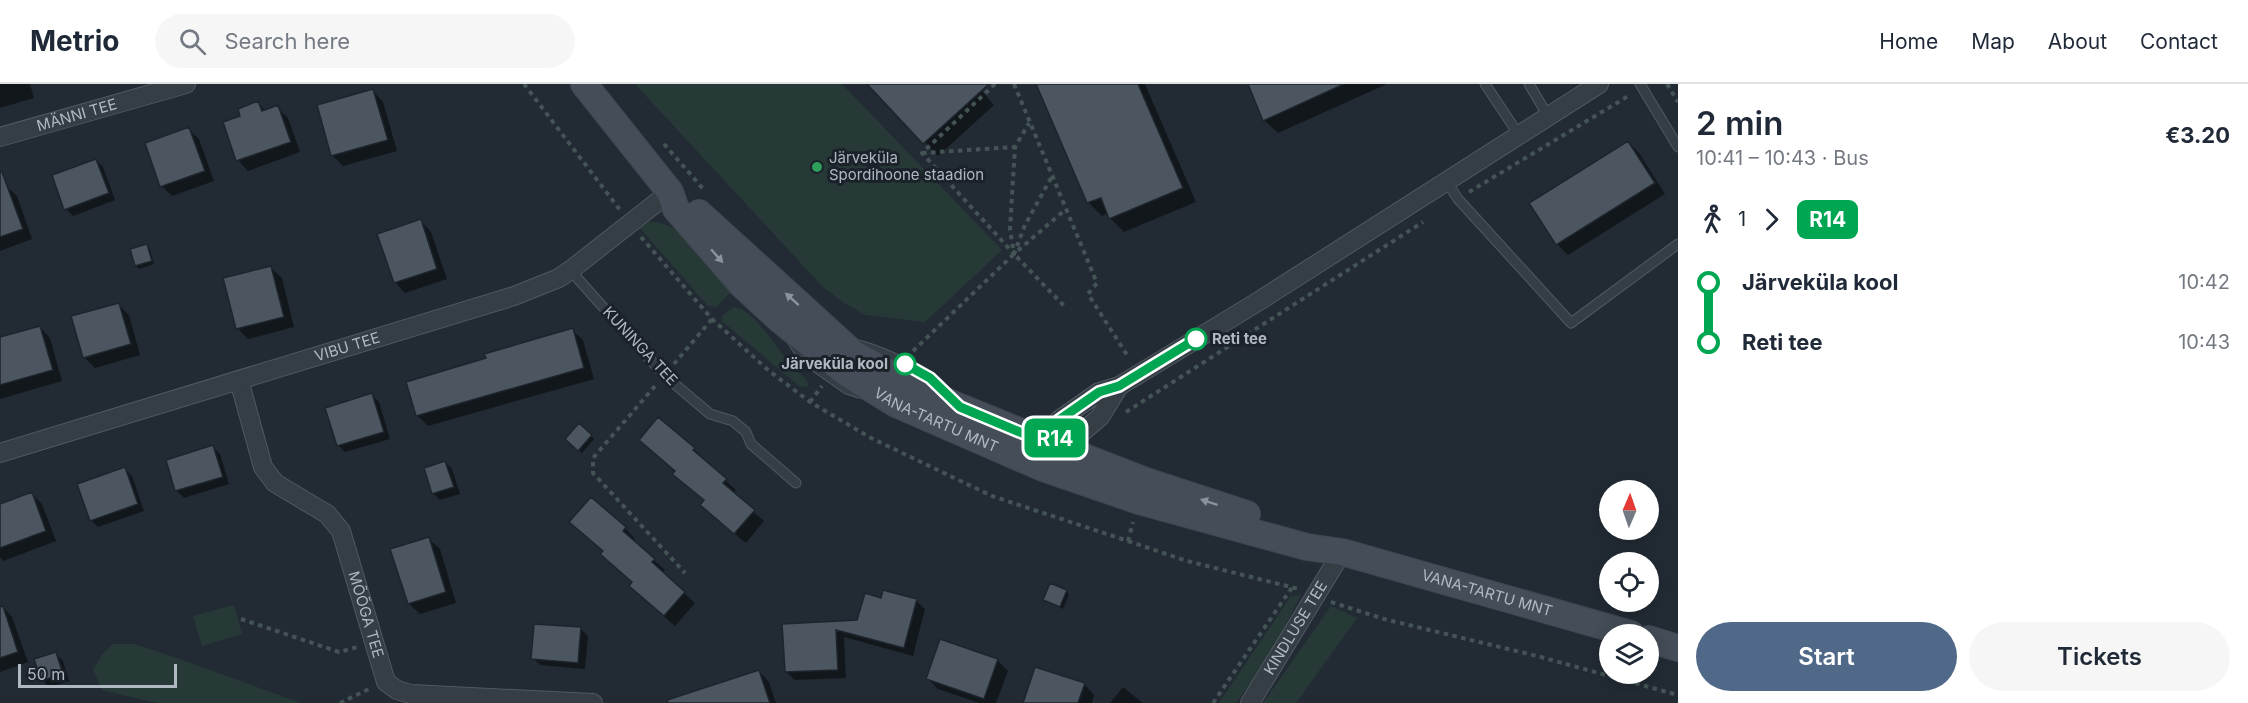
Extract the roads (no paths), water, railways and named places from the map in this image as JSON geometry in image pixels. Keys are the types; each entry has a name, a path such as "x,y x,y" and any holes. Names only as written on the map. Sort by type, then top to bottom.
{"street":[{"name":"MÄNNI TEE","path":"0,137 186,84"},
{"name":"VANA-TARTU MNT","path":"584,84 669,192 676,208 743,286 779,320 846,373 896,404 1048,457"},
{"path":"1048,457 1059,420 1099,392 1119,386 1259,301 1599,84"},
{"name":"VANA-TARTU MNT","path":"669,192 686,201 854,354 928,394 960,407 1048,457 1139,501 1307,547 1342,552 1599,625"},
{"name":"VIBU TEE","path":"0,453 513,296 559,278 669,192"},
{"name":"MÕÕGA TEE","path":"238,380 263,467 275,483 327,514 341,531 386,682 397,690 411,694 593,703"},
{"name":"KINDLUSE TEE","path":"1250,703 1342,552"},
{"path":"1659,642 1678,648"}],"lane":[{"path":"1485,84 1519,135"},
{"path":"1529,84 1548,116"},
{"path":"1641,86 1678,147"},
{"path":"1446,181 1458,199 1571,323 1678,244"},
{"name":"KUNINGA TEE","path":"572,269 578,279 664,375 710,414 733,421 747,432 751,444 796,483"}],"place":[{"name":"Järveküla Spordihoone staadion","path":"817,167"},
{"name":"Reti tee","path":"1196,339"},
{"name":"Järveküla kool","path":"905,364"}]}
